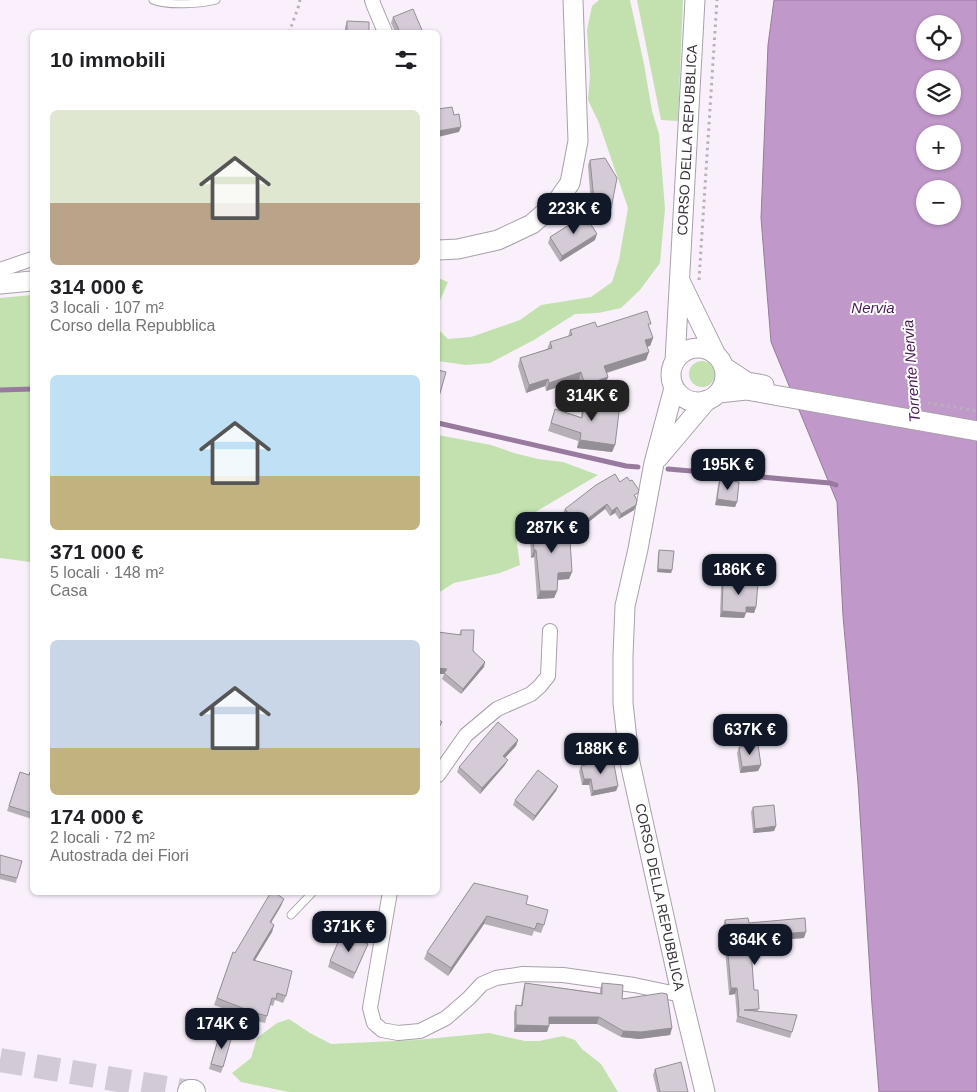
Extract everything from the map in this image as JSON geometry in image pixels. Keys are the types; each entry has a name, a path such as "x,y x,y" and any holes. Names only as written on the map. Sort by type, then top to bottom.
{"main road":[{"path":"440,250 458,249 498,240 532,224 556,203 570,183 578,141 573,0"},
{"name":"CORSO DELLA REPUBBLICA","path":"675,361 695,0"},
{"name":"CORSO DELLA REPUBBLICA","path":"679,280 720,361"},
{"path":"0,284 30,281"},
{"path":"977,422 747,386 700,402 692,401 685,399 674,388 671,379 672,370 675,361 680,355 694,348 702,348 710,351 747,386 977,432"},
{"path":"713,397 723,384 725,376 720,361"},
{"name":"CORSO DELLA REPUBBLICA","path":"674,388 654,463 638,550 625,606 623,703 629,758 705,1092"},
{"name":"CORSO DELLA REPUBBLICA","path":"654,463 713,397"}],"street":[{"path":"372,0 384,30"},
{"path":"0,270 30,260"},
{"path":"440,772 466,735 497,709 531,694 548,676 550,631"},
{"path":"389,895 370,1008 374,1023 382,1030 398,1033 420,1032 446,1018 482,984 496,978 523,974 563,975 634,985 666,992 681,992"}],"lane":[{"path":"153,0 156,2 177,3 199,3 216,0"},
{"path":"291,915 310,895"}],"path":[{"path":"290,30 300,0"},
{"path":"699,284 717,0"}],"green space":[{"path":"599,0 630,0 652,111 659,134 665,209 660,263 640,290 621,308 598,313 575,314 534,340 490,363 466,365 440,361 440,331 448,339 471,337 520,320 541,305 591,297 612,282 619,260 628,208 599,123 588,100 590,76 587,30 592,6"},
{"path":"637,0 683,0 678,121 661,120"},
{"path":"440,279 448,282 440,300"},
{"path":"30,295 30,562 0,558 0,298"},
{"path":"702,361 711,365 715,374 711,383 702,387 693,383 689,374 693,365"},
{"path":"440,435 491,445 538,459 563,462 598,475 532,514 515,530 520,565 500,573 454,583 440,592"},
{"path":"289,1019 331,1044 416,1040 489,1033 525,1041 539,1041 563,1036 575,1040 582,1049 601,1064 618,1092 289,1092 241,1082 232,1073 251,1058 257,1038 277,1023"}],"water":[{"name":"Nervia","path":"774,0 977,0 977,1092 879,1092 858,783 843,616 837,502 771,342 761,218 768,45"}],"building":[{"path":"413,9 422,30 399,30 393,17"},
{"path":"347,21 369,22 369,30 347,30"},
{"path":"452,107 454,115 459,114 461,127 440,131 440,109"},
{"path":"605,158 617,178 611,209 594,200 590,160"},
{"path":"585,215 597,234 562,256 550,237"},
{"path":"647,311 651,324 648,324 653,338 645,340 649,352 604,366 608,377 585,385 581,372 549,383 548,379 529,385 520,358 552,348 550,342 572,335 570,330 595,322 597,327"},
{"path":"440,370 446,372 440,393"},
{"path":"585,400 620,404 615,445 580,440 581,433 551,423 555,409 582,418"},
{"path":"615,474 620,482 627,477 630,481 632,480 639,490 634,495 637,500 636,505 621,514 617,507 612,511 607,504 578,526 565,509 596,485"},
{"path":"720,479 739,482 737,502 717,499"},
{"path":"569,524 572,572 558,573 557,591 540,591 532,527"},
{"path":"659,550 674,551 672,570 658,569"},
{"path":"723,581 758,583 756,607 746,607 746,613 722,611"},
{"path":"461,630 474,630 473,651 485,662 463,689 444,673 447,669 440,668 440,632 461,635"},
{"path":"498,722 518,740 503,756 508,760 482,788 459,767"},
{"path":"758,745 761,765 742,767 739,747"},
{"path":"613,759 618,786 593,791 591,779 584,779 581,766"},
{"path":"538,770 558,786 535,816 515,800"},
{"path":"20,772 29,775 30,772 30,812 9,806"},
{"path":"774,805 776,826 755,829 753,807"},
{"path":"0,855 22,861 17,878 0,874"},
{"path":"474,883 528,896 526,904 548,910 544,925 537,923 535,929 487,916 451,968 427,952"},
{"path":"269,895 278,895 284,899 270,922 274,925 253,960 292,971 286,996 277,993 276,999 272,998 267,1016 245,1010 217,998 233,952 235,953"},
{"path":"748,918 749,923 805,918 806,932 750,936 754,990 758,990 759,1009 744,1010 797,1015 792,1032 738,1016 737,988 731,988 725,920"},
{"path":"342,933 368,944 355,973 330,961"},
{"path":"525,983 602,994 602,983 623,985 622,999 662,993 667,994 672,1028 641,1032 623,1031 599,1017 549,1017 549,1026 516,1025 516,1005 522,1006"},
{"path":"220,1033 232,1036 223,1067 211,1064"},
{"path":"681,1062 688,1092 660,1092 655,1069"}],"waterway":[{"path":"0,390 30,389"},
{"path":"440,423 626,466 638,467"},
{"path":"668,469 836,485"}],"tunnel":[{"path":"0,1060 190,1092"}],"water label":[{"name":"Torrente Nervia","path":"911,371"}]}
